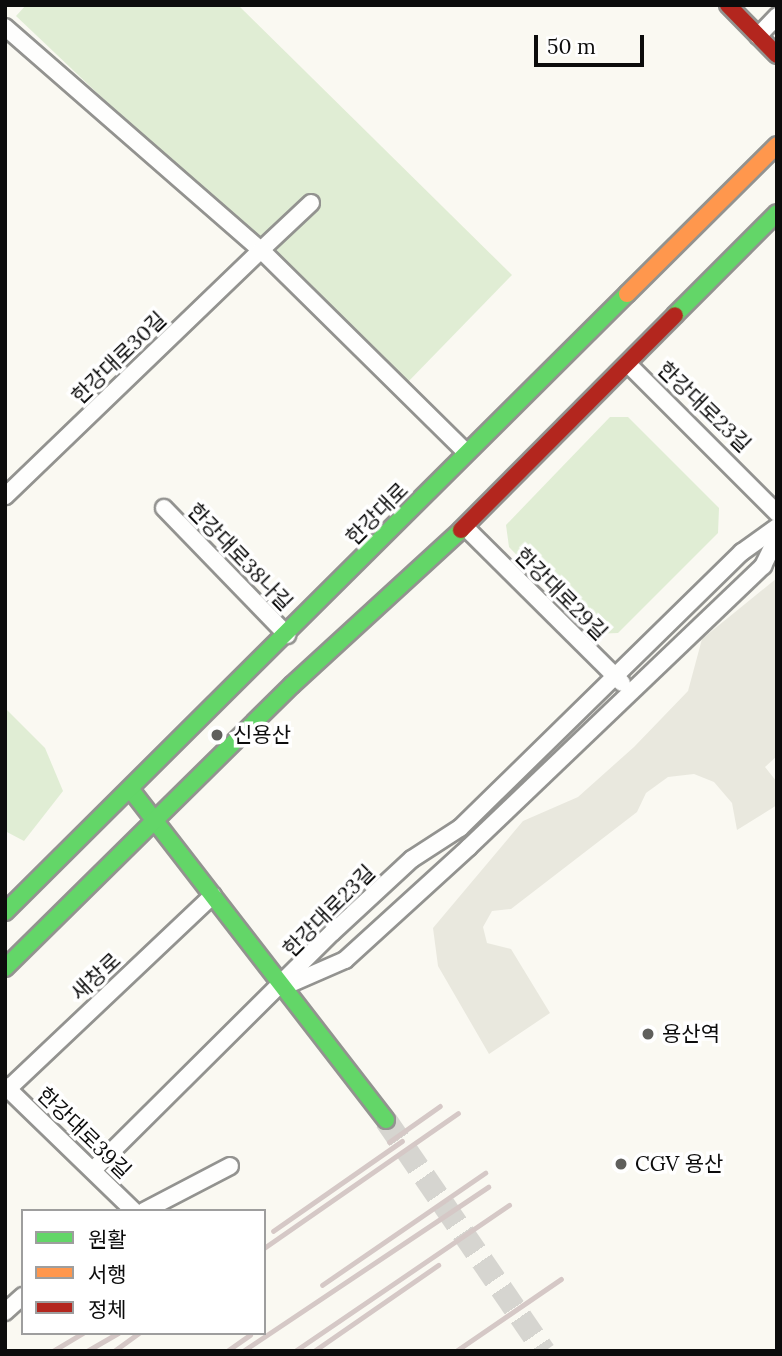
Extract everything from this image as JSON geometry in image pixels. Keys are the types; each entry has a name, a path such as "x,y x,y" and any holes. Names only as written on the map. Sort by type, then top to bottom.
{"main road":[{"path":"728,5 777,55"},
{"name":"한강대로","path":"5,912 131,790 466,452 777,145"},
{"path":"5,968 153,819 465,527 777,213"},
{"path":"131,790 386,1120"}],"street":[{"path":"766,41 777,16"},
{"path":"5,27 261,250 466,452"},
{"name":"한강대로30길","path":"5,496 311,203"},
{"name":"한강대로23길","path":"628,364 777,513"},
{"name":"한강대로38나길","path":"164,509 287,635"},
{"name":"한강대로29길","path":"465,527 629,689"},
{"name":"한강대로23길","path":"284,986 332,933 412,859 460,828 742,552 777,527"},
{"name":"한강대로23길","path":"284,986 345,960 629,689 763,566 777,537"},
{"name":"새창로","path":"7,1088 213,895"},
{"path":"93,1170 284,986"},
{"name":"한강대로39길","path":"7,1088 132,1209"},
{"path":"148,1209 230,1166"},
{"path":"5,1312 21,1298"}],"green space":[{"path":"26,5 238,5 512,275 405,385 16,16"},
{"path":"610,417 628,417 719,508 718,533 618,633 592,634 509,547 506,525"},
{"path":"5,708 45,748 63,791 24,841 5,831"}],"shaded area":[{"path":"777,578 777,756 765,767 777,782 777,805 737,830 732,803 714,782 694,774 668,777 646,793 637,812 511,909 492,911 483,927 487,943 511,949 550,1013 489,1054 438,966 433,928 523,821 578,797 634,747 688,691 702,639"}],"tunnel":[{"path":"386,1120 544,1351"}],"railway":[{"path":"389,1142 440,1106"},
{"path":"266,1247 458,1113"},
{"path":"273,1231 402,1141"},
{"path":"322,1285 485,1173"},
{"path":"243,1351 488,1187"},
{"path":"295,1351 509,1205"},
{"path":"314,1351 438,1265"},
{"path":"456,1351 561,1279"},
{"path":"53,1351 80,1335"},
{"path":"87,1351 115,1335"},
{"path":"114,1351 136,1335"},
{"path":"227,1351 250,1335"}],"traffic: fast":[{"path":"675,315 777,213"},
{"path":"5,912 627,294"},
{"path":"5,968 292,685 461,530"},
{"path":"131,790 386,1120"}],"traffic: slow":[{"path":"627,294 777,145"}],"traffic: jam":[{"path":"728,5 777,55"},
{"path":"461,530 675,315"}],"place":[{"name":"신용산","path":"217,735"},
{"name":"용산역","path":"648,1034"},
{"name":"CGV 용산","path":"621,1164"}]}
